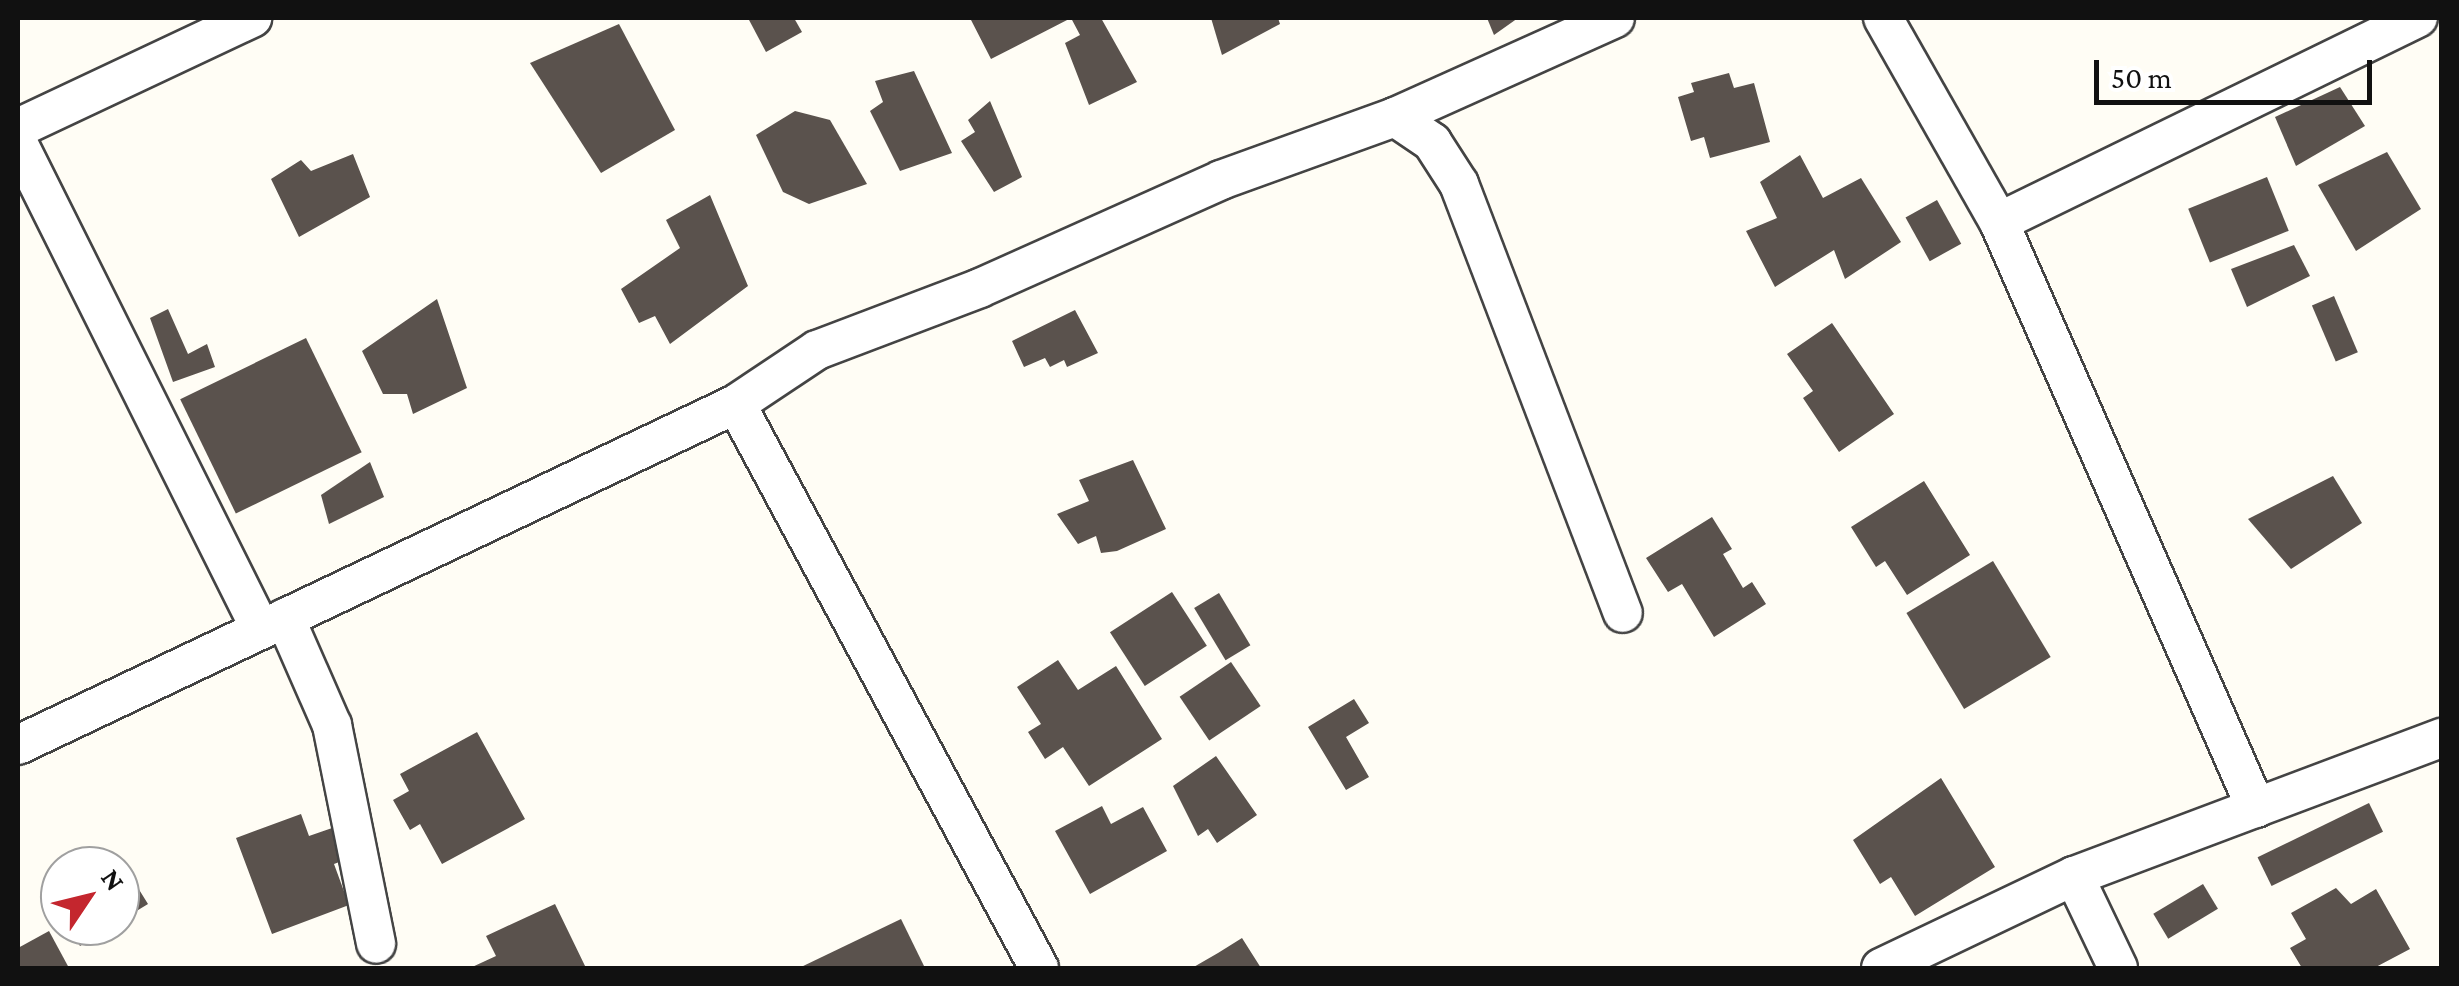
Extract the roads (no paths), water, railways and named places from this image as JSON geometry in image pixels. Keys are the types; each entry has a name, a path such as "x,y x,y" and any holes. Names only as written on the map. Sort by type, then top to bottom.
{"street":[{"path":"18,128 252,18"},
{"path":"1884,18 2000,222 2256,808"},
{"path":"2000,222 2418,18"},
{"path":"18,744 736,404 817,350 980,288 1221,180 1396,117 1605,20"},
{"path":"1396,117 1432,142 1459,184 1622,613"},
{"path":"18,143 273,624 332,725 376,944"},
{"path":"736,404 1039,968"},
{"path":"1881,968 2074,876 2442,738"},
{"path":"2074,876 2118,968"}]}
